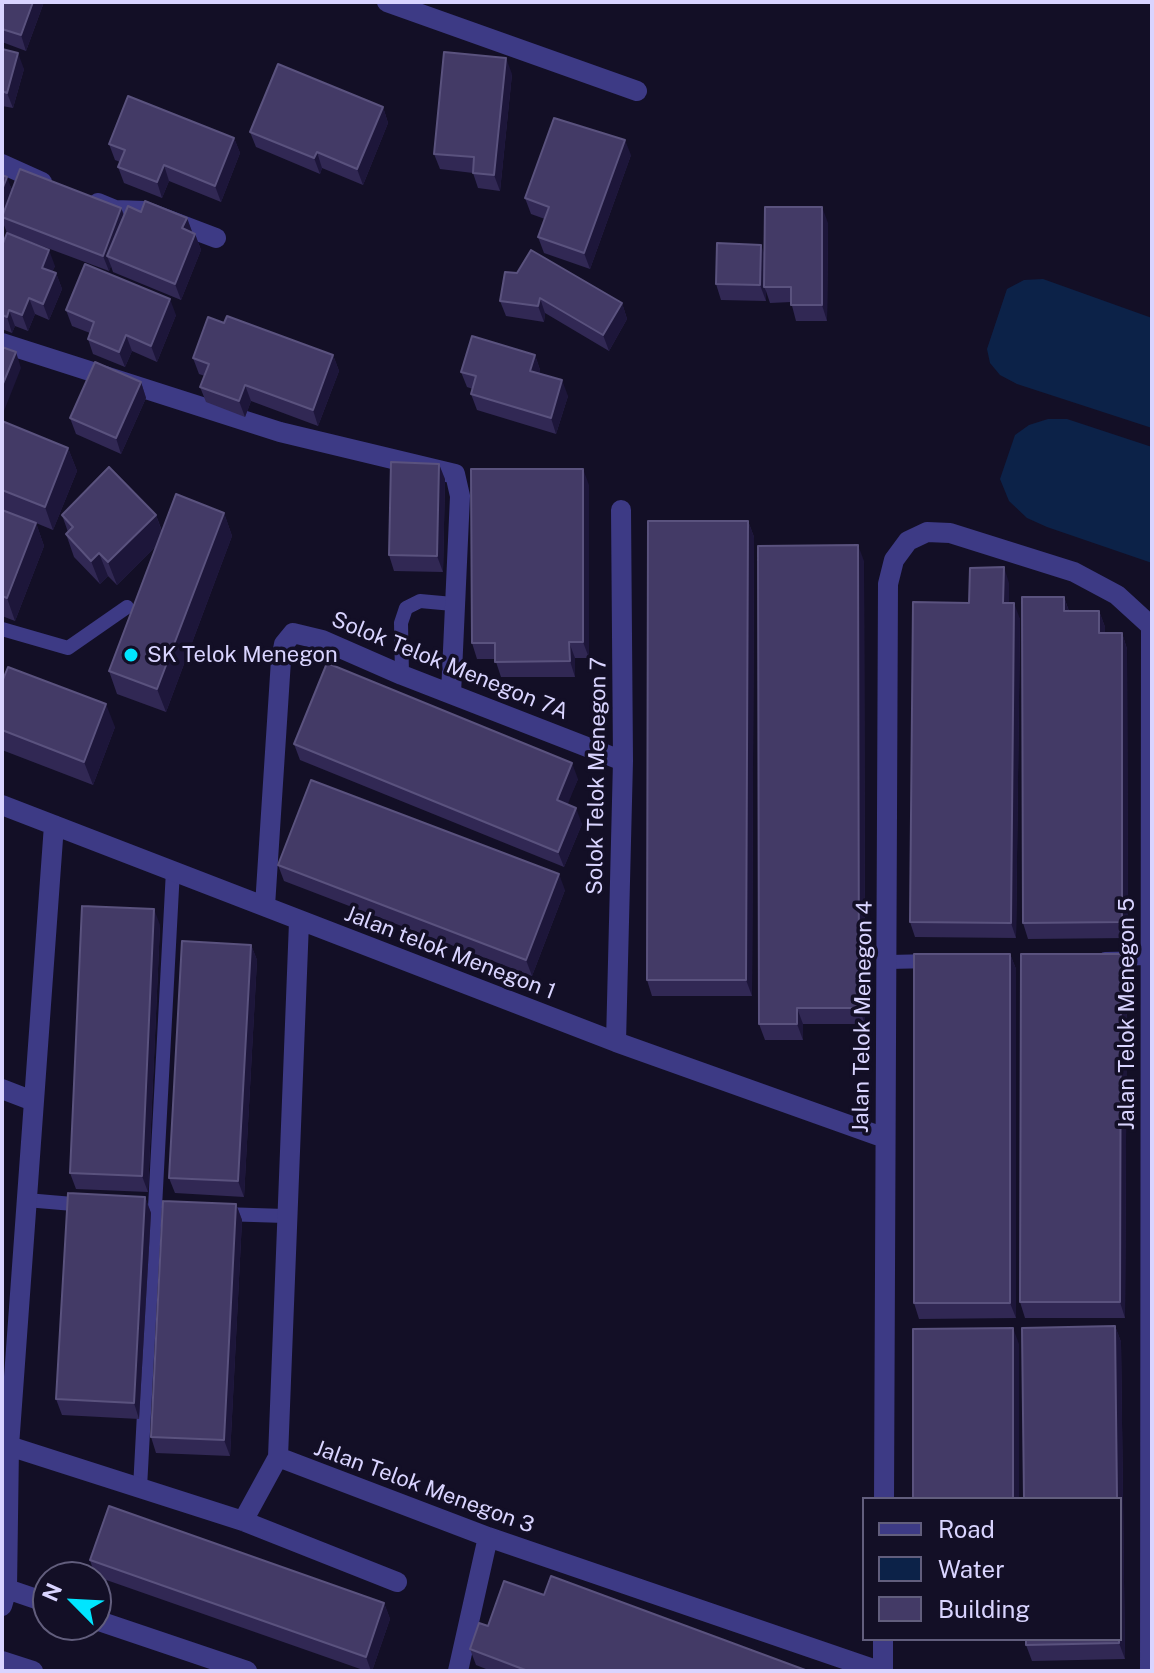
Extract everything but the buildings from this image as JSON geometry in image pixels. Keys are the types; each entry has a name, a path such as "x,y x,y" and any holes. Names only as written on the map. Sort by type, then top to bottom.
{"street":[{"path":"387,2 637,91"},
{"path":"2,164 115,210 145,211 216,238"},
{"path":"2,343 280,432 455,474 460,496 451,694"},
{"name":"Solok Telok Menegon 7","path":"616,1042 623,761 621,510"},
{"name":"Jalan Telok Menegon 5","path":"908,541 927,532 950,533 1074,572 1117,595 1151,626 1150,1671"},
{"name":"Jalan Telok Menegon 4","path":"884,1497 889,962 888,584 894,560 908,541"},
{"name":"Solok Telok Menegon 7A","path":"265,906 284,644 293,633 306,634 623,761"},
{"name":"Jalan telok Menegon 1","path":"2,805 616,1042 885,1138"},
{"path":"32,1601 5,1598 9,1446 54,825"},
{"name":"Jalan Telok Menegon 3","path":"299,922 285,1216 278,1457 488,1537 852,1666 881,1671"},
{"path":"2,1089 33,1101"},
{"path":"9,1446 243,1521 397,1582"},
{"path":"243,1521 278,1457"},
{"path":"458,1671 488,1537"},
{"path":"112,1625 247,1671"},
{"path":"881,1671 883,1641"},
{"path":"2,1661 33,1671"}],"lane":[{"path":"402,675 401,623 406,608 420,601 453,604"},
{"path":"2,629 68,648 127,607"},
{"path":"140,1488 173,870"},
{"path":"1089,959 1151,958"},
{"path":"889,962 950,961"},
{"path":"26,1200 99,1207"},
{"path":"200,1213 285,1216"}],"water":[{"path":"1043,279 1152,318 1152,428 1017,384 1000,375 990,363 987,349 1007,289 1024,280"},
{"path":"1048,419 1067,419 1152,447 1152,563 1047,527 1027,518 1009,501 1000,479 1015,435 1029,425"}],"place":[{"name":"SK Telok Menegon","path":"131,655"}]}
